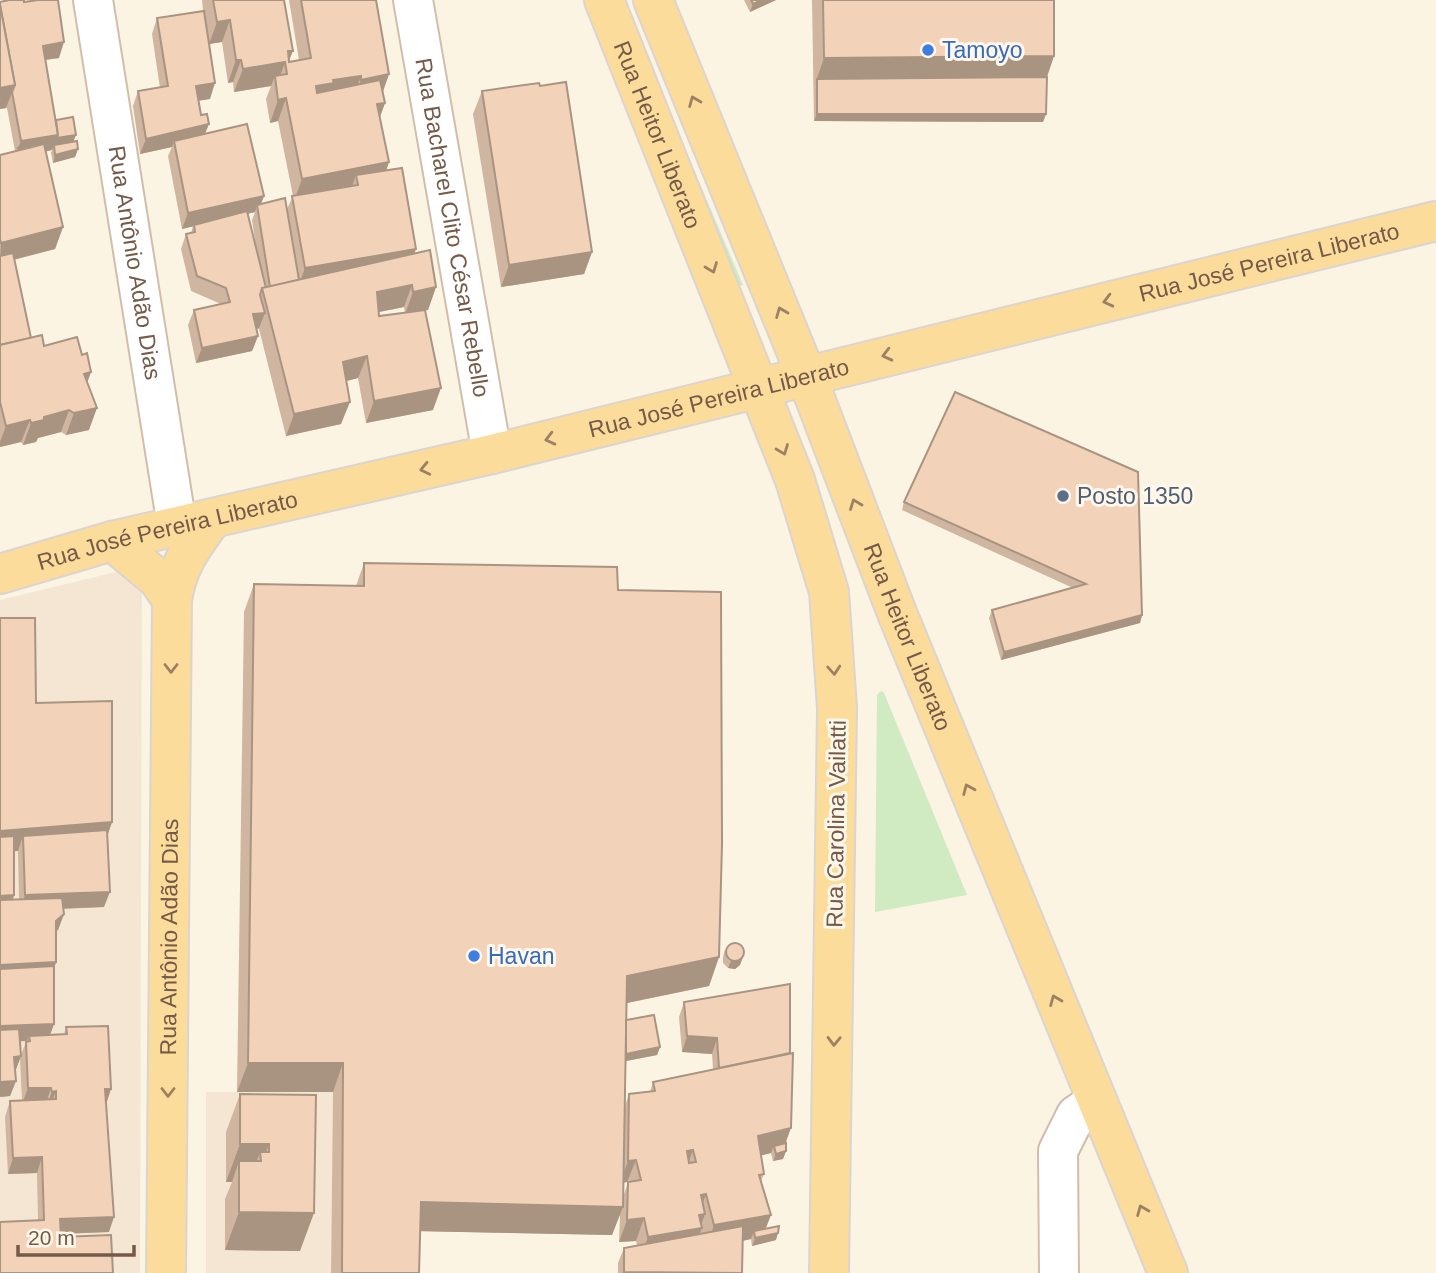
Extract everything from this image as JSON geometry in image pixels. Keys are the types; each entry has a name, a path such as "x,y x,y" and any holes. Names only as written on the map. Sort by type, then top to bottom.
{"main road":[{"name":"Rua Heitor Liberato","path":"604,0 758,387"},
{"name":"Rua Heitor Liberato","path":"653,0 806,375 897,614 1168,1273"},
{"name":"Rua José Pereira Liberato","path":"0,574 112,541 492,454 1436,221"},
{"name":"Rua Carolina Vailatti","path":"758,387 795,480 829,592 837,708 829,1273"},
{"name":"Rua Antônio Adão Dias","path":"166,1273 172,600 175,576 195,523"},
{"path":"112,541 158,579 172,600"}],"street":[{"name":"Rua Antônio Adão Dias","path":"93,0 195,523"},
{"name":"Rua Bacharel Clito César Rebello","path":"413,0 492,454"},
{"path":"1059,1273 1058,1151 1076,1115 1097,1101"}],"shaded area":[{"path":"128,569 142,580 140,1273 0,1273 0,600"},
{"path":"206,1092 333,1092 331,1273 206,1273"}],"green space":[{"path":"666,104 743,285 736,287"},
{"path":"881,691 967,895 875,912 877,695"}],"building":[{"path":"58,0 64,42 43,46 58,135 21,141 12,92 15,85 0,5 0,2"},
{"path":"213,0 284,0 293,51 288,51 289,62 311,58 301,0 376,0 389,74 361,80 361,76 333,80 334,83 316,86 317,93 380,80 385,103 377,104 389,162 302,179 286,98 278,100 275,76 287,74 285,62 243,69 241,60 236,60 230,20 217,22"},
{"name":"Tamoyo","path":"823,0 1054,0 1054,56 824,58"},
{"path":"0,5 15,85 0,88"},
{"path":"204,11 215,83 196,86 201,115 207,114 209,124 146,139 138,91 168,86 157,18"},
{"path":"1047,77 1046,114 817,114 817,79"},
{"path":"566,82 592,252 509,265 482,91"},
{"path":"73,117 76,135 57,138 56,120"},
{"path":"247,124 264,196 188,213 174,141"},
{"path":"77,141 78,149 55,155 54,145"},
{"path":"43,144 19,150 18,148"},
{"path":"44,144 63,227 1,243 0,155"},
{"path":"402,168 416,249 305,268 292,196 358,185 356,175"},
{"path":"285,198 299,280 270,287 257,205"},
{"path":"247,211 266,288 262,288 260,295 265,313 253,314 258,336 202,348 194,310 230,302 226,288 197,276 186,234 195,232 194,225"},
{"path":"430,250 436,287 413,292 412,285 377,292 379,316 425,310 441,388 374,401 367,356 343,362 350,402 294,414 262,288"},
{"path":"13,253 31,338 0,345 0,256"},
{"path":"42,335 44,346 77,337 82,355 87,353 91,372 84,374 97,408 74,413 69,410 44,417 44,420 31,423 30,420 6,426 0,402 0,345"},
{"path":"955,392 1138,472 1142,615 1004,652 992,610 1086,584 904,502"},
{"name":"Havan","path":"364,563 617,567 618,590 721,592 722,844 719,957 627,976 623,1207 421,1202 419,1273 342,1273 343,1063 248,1063 254,584 364,586"},
{"path":"0,618 35,618 36,703 112,701 112,822 0,831"},
{"path":"107,830 110,892 25,895 23,836"},
{"path":"14,836 14,895 0,896 0,837"},
{"path":"62,898 64,914 56,921 56,962 0,965 0,900"},
{"path":"731,943 739,943 744,952 742,959 731,961 726,956 726,948"},
{"path":"54,966 54,1024 0,1026 0,969"},
{"path":"790,984 790,1053 719,1068 717,1038 687,1036 684,1002"},
{"path":"654,1015 660,1047 626,1054 626,1020"},
{"path":"108,1026 111,1089 105,1089 114,1217 60,1219 61,1237 111,1235 113,1273 0,1273 0,1222 44,1220 42,1157 13,1158 10,1101 56,1099 56,1091 52,1092 51,1088 28,1088 26,1042 30,1041 29,1036 67,1034 66,1027"},
{"path":"19,1029 21,1056 14,1057 16,1081 0,1082 0,1030"},
{"path":"793,1053 791,1128 758,1136 764,1174 759,1175 771,1215 714,1225 706,1194 701,1195 705,1214 699,1215 702,1228 648,1237 644,1218 627,1220 628,1182 641,1180 636,1160 628,1161 629,1094 655,1091 653,1082","holes":["693,1150 696,1162 689,1163 687,1151"]},
{"path":"240,1094 316,1095 314,1213 239,1212 239,1161 261,1161 260,1152 269,1152 269,1144 240,1144"},
{"path":"786,1143 786,1151 776,1154 774,1146"},
{"path":"743,1226 742,1273 624,1272 624,1248"},
{"path":"779,1226 778,1233 755,1238 754,1231"}],"place":[{"name":"Tamoyo","path":"928,50"},
{"name":"Posto 1350","path":"1063,496"},
{"name":"Havan","path":"474,956"}]}
